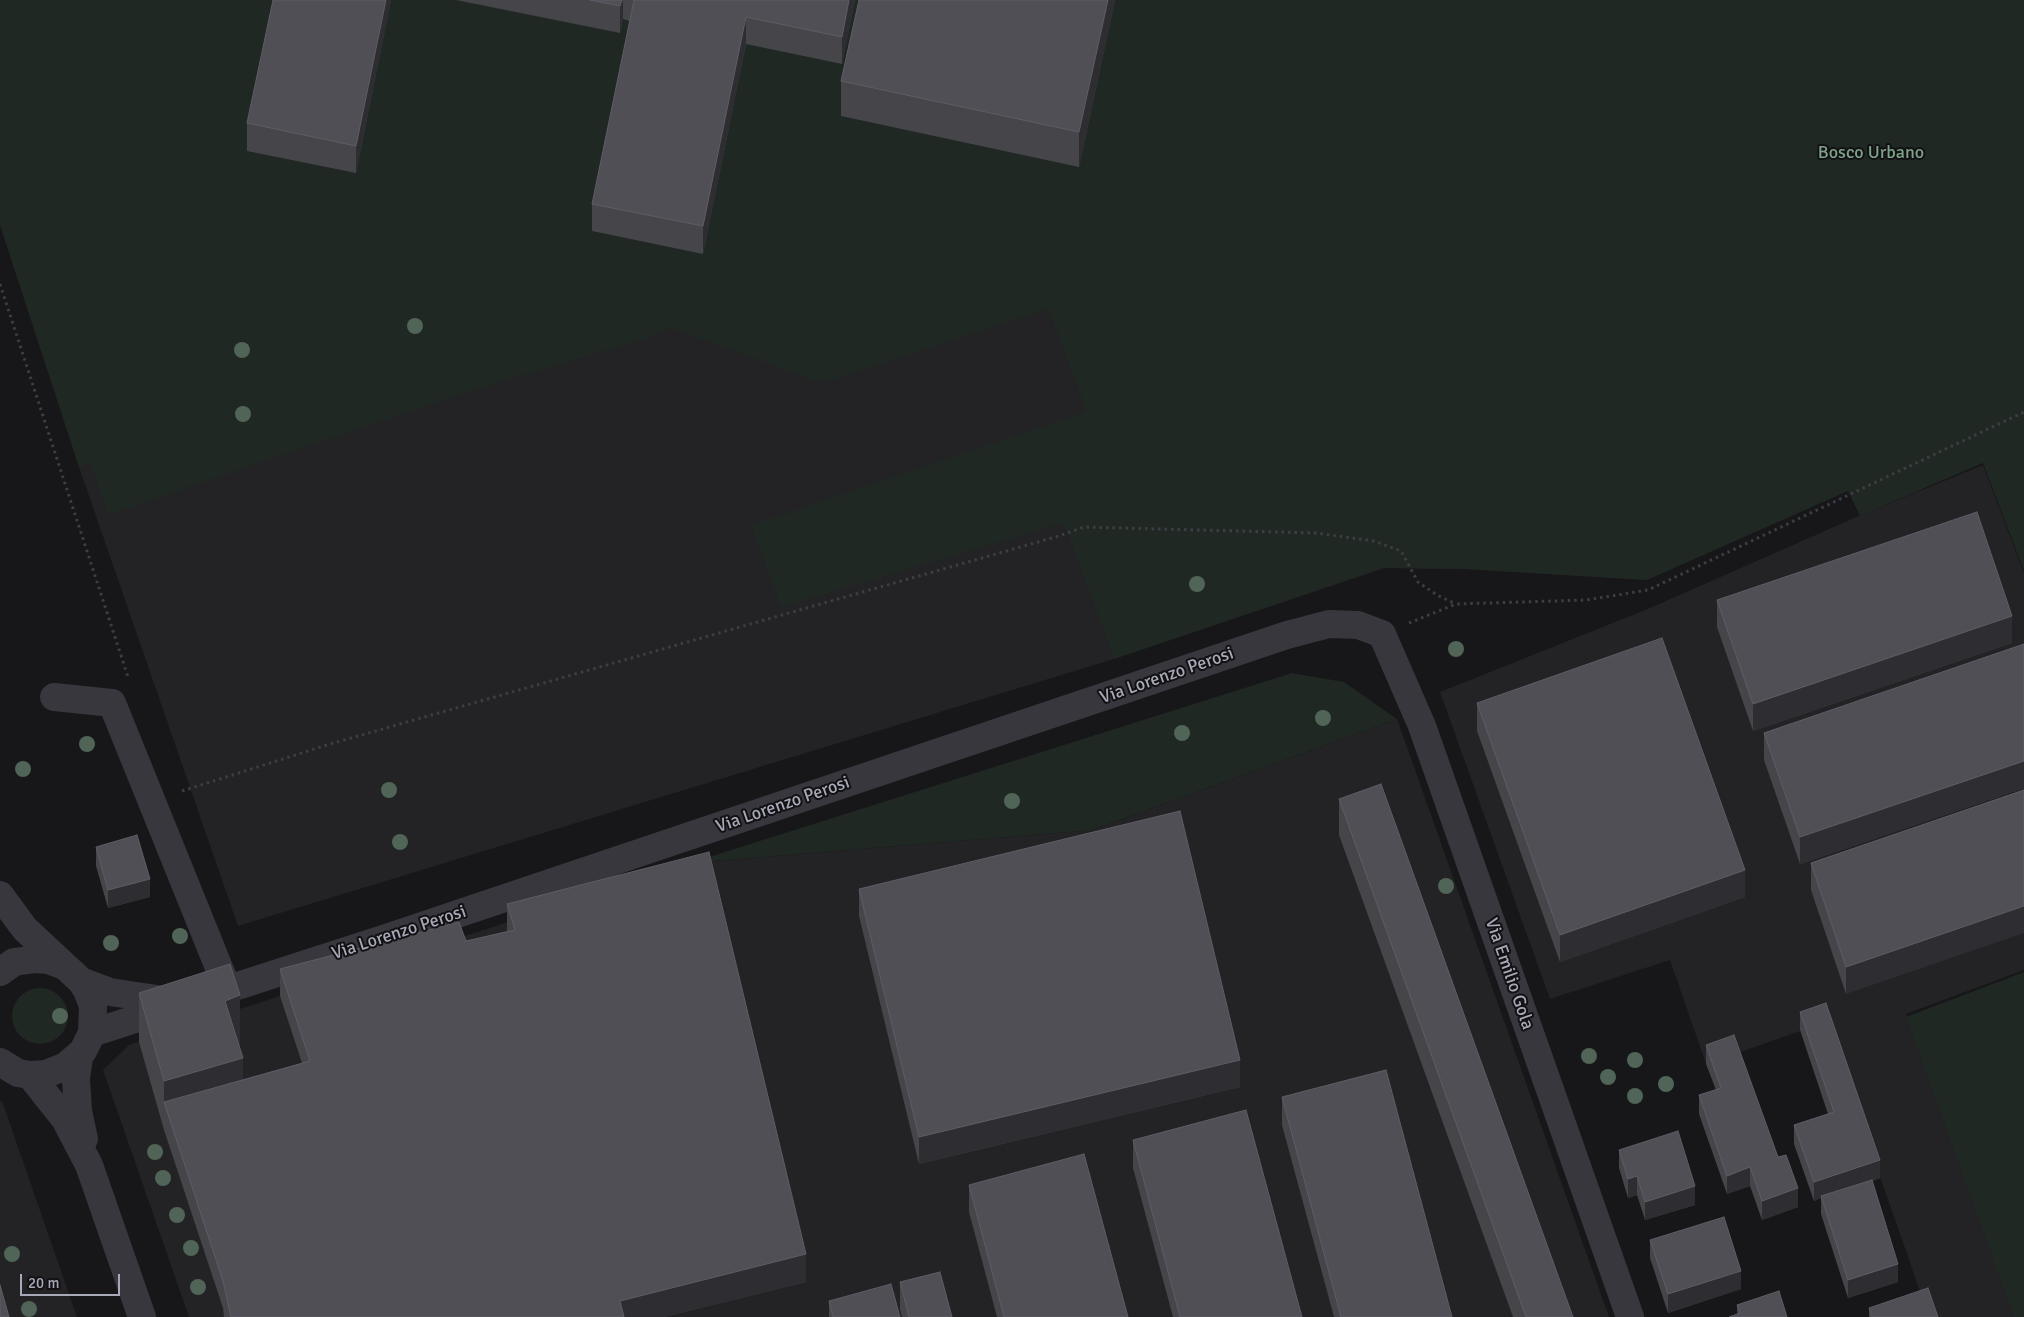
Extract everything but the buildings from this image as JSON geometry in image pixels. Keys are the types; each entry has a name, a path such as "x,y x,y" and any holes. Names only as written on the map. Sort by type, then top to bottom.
{"street":[{"name":"Via Lorenzo Perosi","path":"30,1075 46,1074 66,1066 85,1044 186,1003 386,938 1287,635 1329,624 1358,625 1382,634"},
{"name":"Via Emilio Gola","path":"1382,634 1422,726 1630,1317"},
{"path":"54,697 112,703 228,990"},
{"path":"0,895 24,929 72,973 87,990 93,1006 76,1079 78,1111 89,1166"},
{"name":"Via Lorenzo Perosi","path":"0,972 14,962 36,959 48,960 110,992 186,1003"},
{"path":"0,1062 18,1072 30,1075 65,1119 89,1166 142,1317"}],"path":[{"path":"0,284 131,684"},
{"path":"1382,634 1456,604 1586,600 1648,590 2024,412"},
{"path":"177,792 330,744 1049,539 1084,527 1316,533 1374,541 1401,551 1418,582 1436,595 1456,604"}],"shaded area":[{"path":"0,0 1641,0 1647,580 1465,569 1384,568 1114,659 238,926 79,467 0,225"},
{"path":"1983,465 2024,573 2024,970 1906,1014 2015,1317 1929,1317 1826,1022 1706,1064 1670,960 1550,999 1440,692 1650,608 1861,515"},
{"path":"1397,719 1609,1317 189,1317 103,1070 129,1045 690,863 1092,830"},
{"path":"2,1101 77,1317 0,1317 0,1102"}],"green space":[{"name":"Bosco Urbano","path":"0,0 2024,0 2024,571 1983,463 1860,516 1848,491 1647,580 1465,569 1384,568 1114,659 1064,523 781,607 751,525 1087,412 1048,309 822,383 671,328 641,340 455,396 108,515 90,463 79,467 0,225"},
{"path":"1292,673 1344,682 1397,719 1092,830 690,863"},
{"path":"2024,972 2024,1317 2014,1317 1906,1017"},
{"path":"40,988 55,993 63,1001 68,1016 63,1031 55,1039 40,1044 25,1039 17,1031 12,1016 17,1001 25,993"}]}
